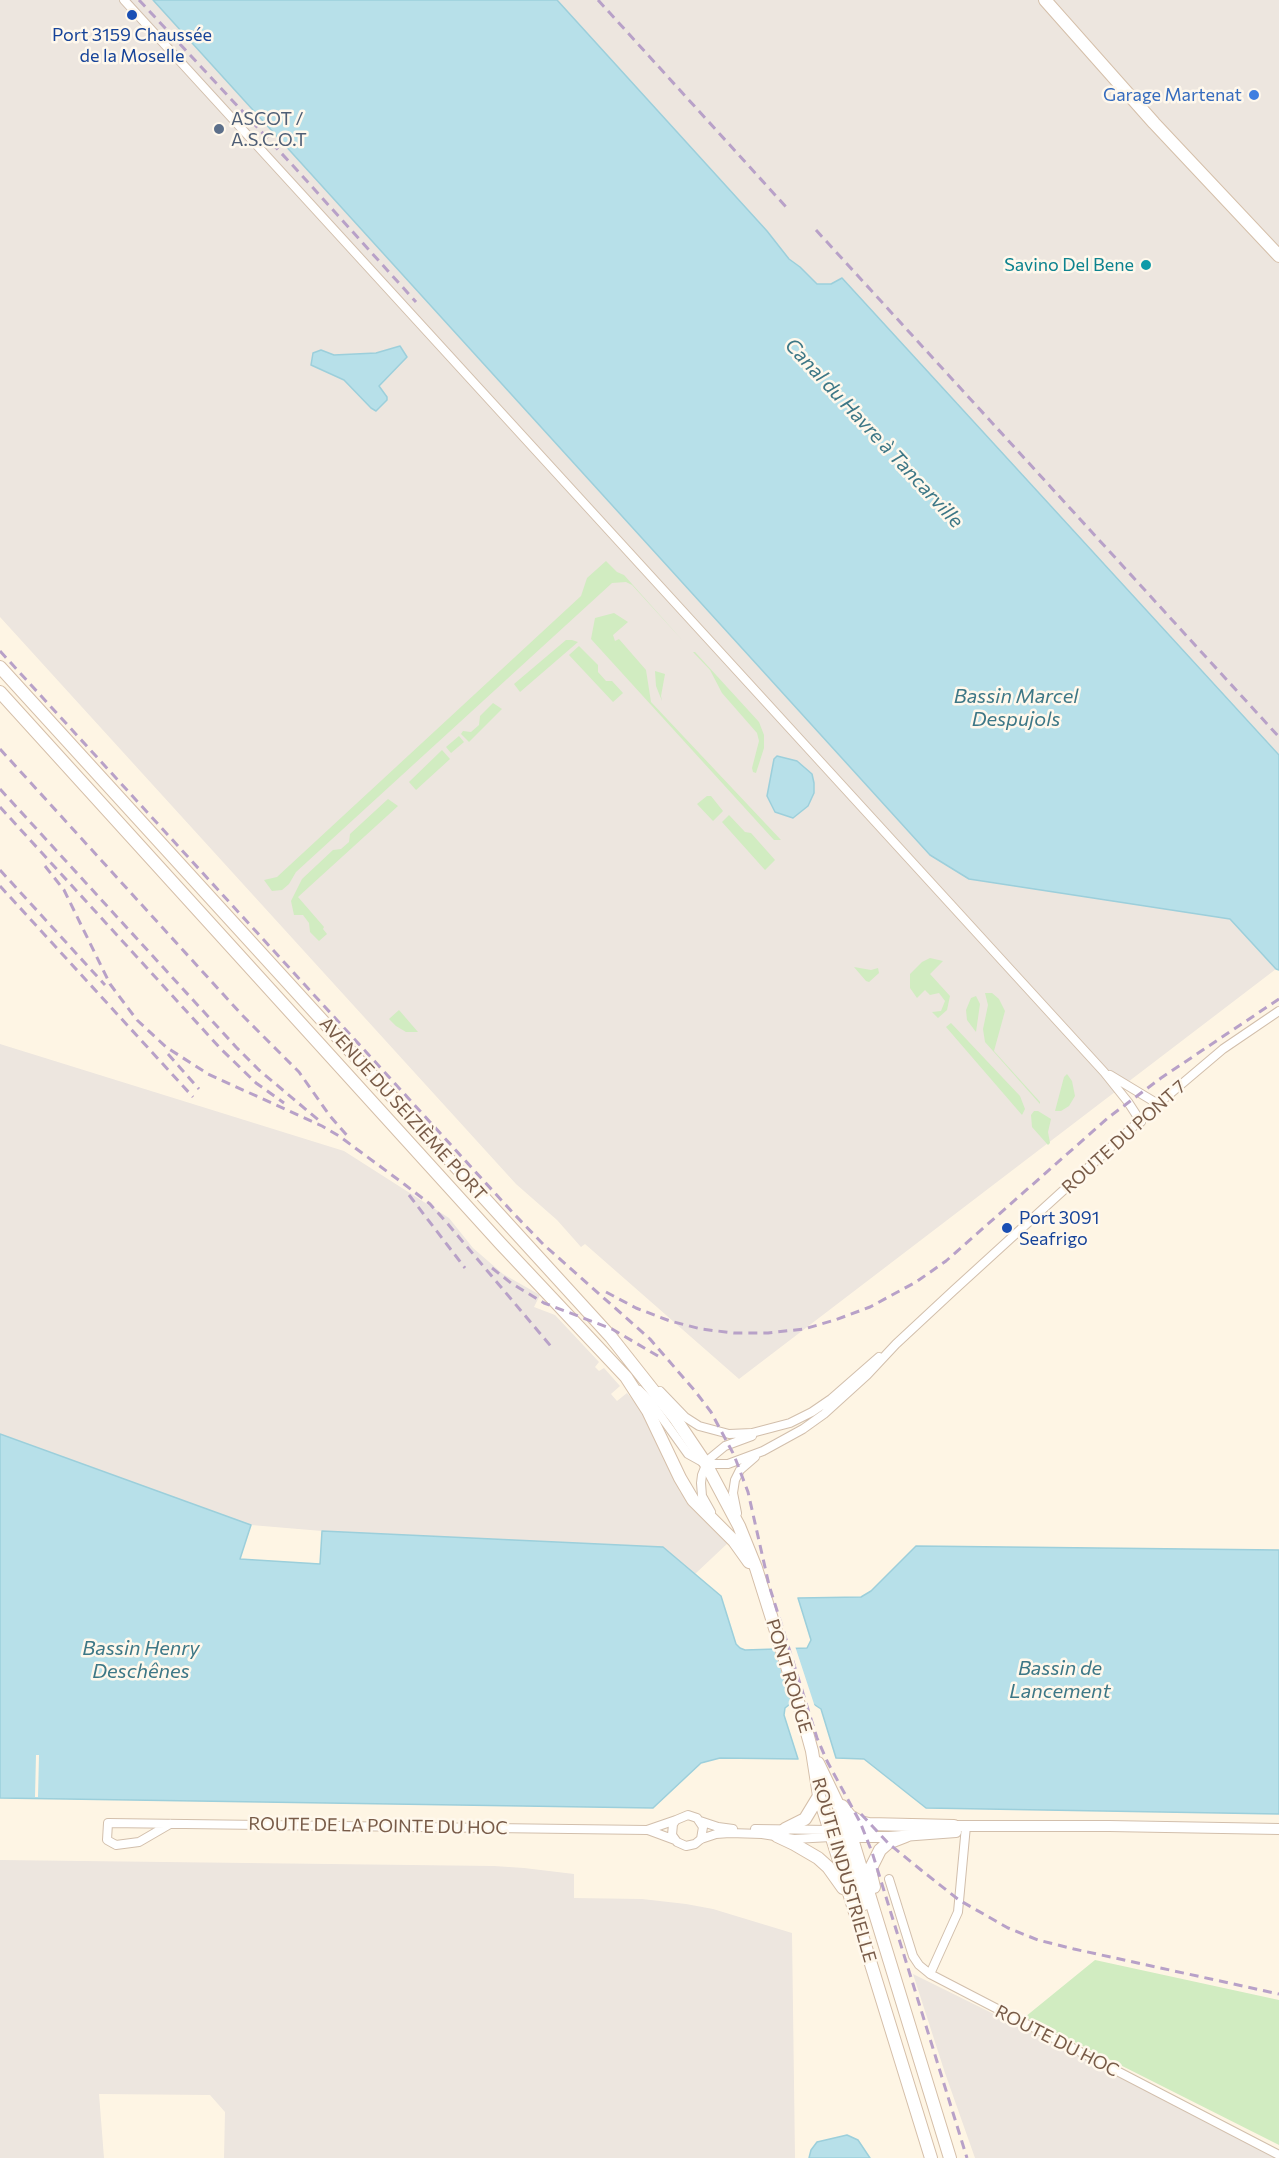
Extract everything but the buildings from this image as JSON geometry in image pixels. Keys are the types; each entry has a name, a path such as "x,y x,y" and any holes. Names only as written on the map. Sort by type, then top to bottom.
{"main road":[{"path":"1045,0 1154,123 1279,256"},
{"name":"AVENUE DU SEIZIÈME PORT","path":"0,667 610,1336 675,1418 706,1464 752,1556 766,1602"},
{"name":"AVENUE DU SEIZIÈME PORT","path":"0,692 500,1243 626,1377 648,1411 693,1500 720,1526 741,1551 760,1582"},
{"name":"PONT ROUGE","path":"766,1602 812,1751"},
{"name":"ROUTE INDUSTRIELLE","path":"812,1751 839,1835 916,2048 950,2158"},
{"path":"850,1900 840,1882 823,1863 794,1844 781,1832 805,1819 825,1793 860,1822 962,1828"},
{"name":"ROUTE INDUSTRIELLE","path":"825,1793 843,1817 837,1854 931,2158"},
{"path":"906,1836 888,1843 880,1850 870,1870 948,2125 955,2158"}],"street":[{"path":"124,0 1104,1072 1141,1122"},
{"name":"ROUTE DU PONT 7","path":"896,1344 1158,1104 1222,1049 1279,1011"},
{"path":"1104,1072 1158,1104"},
{"path":"610,1336 685,1417 699,1426 729,1434 769,1430"},
{"path":"626,1377 650,1401 688,1454 706,1464 728,1464 763,1451 803,1429 824,1414 867,1375 896,1344"},
{"path":"720,1526 702,1496 702,1475 711,1456 725,1446 790,1423 813,1412 896,1344"},
{"path":"752,1556 736,1510 733,1486 740,1470 763,1451"},
{"path":"781,1832 716,1834 686,1846 675,1840 672,1830 676,1820 688,1815 700,1821 730,1829 839,1835 906,1836 992,1826 1279,1829"},
{"name":"ROUTE DE LA POINTE DU HOC","path":"647,1830 676,1820"},
{"path":"700,1821 703,1833 701,1839"},
{"name":"ROUTE DE LA POINTE DU HOC","path":"170,1824 139,1842 116,1845 107,1840 108,1823 647,1830 675,1840"},
{"path":"839,1835 872,1827 962,1828"},
{"path":"930,1974 958,1912 962,1828"},
{"name":"ROUTE DU HOC","path":"889,1879 913,1956 919,1965 930,1974 1279,2156"}],"shaded area":[{"path":"0,0 153,0 930,855 969,879 1230,919 1276,969 739,1379 585,1244 581,1247 557,1220 516,1184 0,617"},
{"path":"557,0 1279,0 1279,755 842,278 831,284 816,284 789,259 767,231"},
{"path":"0,1044 344,1151 449,1218 473,1248 503,1274 540,1295 534,1307 555,1315 599,1362 595,1367 599,1371 604,1368 620,1386 611,1394 617,1401 627,1393 641,1410 680,1492 729,1542 695,1574 663,1547 322,1531 251,1525 0,1434"},
{"path":"0,1860 524,1868 574,1874 574,1898 642,1899 686,1904 713,1909 792,1933 795,2158 224,2158 225,2112 210,2095 99,2094 104,2158 0,2158"},
{"path":"913,1974 1279,2155 1279,2158 975,2158"}],"green space":[{"path":"606,561 617,572 624,575 683,641 632,585 626,582 612,583 296,872 289,884 282,890 272,891 264,880 277,877 581,596 587,578"},
{"path":"614,613 628,622 613,635 615,641 619,639 646,670 651,702 781,840 774,840 591,639 595,618"},
{"path":"566,640 578,642 520,692 514,684"},
{"path":"579,646 598,665 598,672 606,681 612,681 623,693 613,702 569,655"},
{"path":"693,652 695,652 759,722 764,735 764,748 756,773 752,768 759,741 757,733 722,693 710,670"},
{"path":"655,671 665,674 662,701 656,686"},
{"path":"493,703 502,709 469,742 461,734 463,731 471,732 479,725 480,716"},
{"path":"459,736 464,742 451,753 446,747"},
{"path":"442,750 450,759 416,790 409,782"},
{"path":"707,796 711,796 723,811 713,821 697,804"},
{"path":"388,799 398,806 298,897 324,927 327,934 319,941 310,932 309,923 303,915 294,915 291,901 302,879 333,850 341,849 349,842 350,834"},
{"path":"729,815 745,832 751,833 775,860 765,870 722,822"},
{"path":"930,958 943,961 930,974 950,996 947,1010 938,1018 932,1012 941,1011 945,1001 939,993 930,995 925,990 917,998 910,988 910,974 922,962"},
{"path":"854,967 871,970 878,968 879,973 869,982"},
{"path":"985,993 992,993 999,999 1005,1011 994,1051 1040,1104 985,1042 983,1029 988,1005"},
{"path":"976,996 980,1004 976,1032 967,1020 966,1010 971,998"},
{"path":"399,1010 418,1032 406,1032 389,1019"},
{"path":"951,1023 1020,1096 1025,1109 1022,1115 946,1027"},
{"path":"1067,1074 1072,1081 1075,1096 1069,1106 1061,1111 1055,1111 1064,1077"},
{"path":"1034,1111 1051,1119 1048,1145 1032,1127 1031,1115"},
{"path":"1095,1960 1279,2000 1279,2145 1025,2017"}],"water":[{"name":"Bassin Marcel Despujols","path":"153,0 557,0 767,231 789,259 817,284 831,284 842,278 1279,755 1279,970 1230,919 969,879 930,855"},
{"path":"400,346 407,357 379,386 387,400 376,411 344,380 311,365 313,353 321,350 334,355 376,353"},
{"path":"777,756 797,761 812,774 814,793 808,806 793,818 775,812 767,796 774,759"},
{"name":"Bassin Henry Deschênes","path":"0,1434 251,1525 240,1559 320,1564 322,1531 663,1547 721,1596 736,1644 745,1650 807,1648 811,1640 798,1598 861,1597 871,1591 916,1546 1279,1550 1279,1814 926,1808 864,1759 836,1758 821,1709 812,1703 790,1704 785,1708 784,1715 798,1759 720,1758 701,1763 653,1808 0,1798"},
{"path":"847,2135 858,2140 870,2158 809,2158 817,2142"}],"pier":[{"path":"773,1646 795,1646 815,1707 793,1707"},
{"path":"36,1755 39,1755 38,1797 35,1797"}],"railway":[{"path":"139,0 416,302"},
{"path":"598,0 787,208"},
{"path":"816,230 1279,737"},
{"path":"0,651 514,1214 544,1245 650,1339 711,1412 734,1455 748,1492 769,1585 817,1738 860,1822 872,1852 967,2158"},
{"path":"0,749 242,1015 299,1072 330,1116 350,1139"},
{"path":"0,789 236,1047 259,1070 322,1123"},
{"path":"0,807 220,1048 256,1083 284,1103"},
{"path":"45,866 64,890 110,984 137,1020 166,1047 208,1074 339,1136 430,1204 554,1350"},
{"path":"0,870 105,985"},
{"path":"0,886 193,1097"},
{"path":"606,1292 636,1308 670,1321 701,1329 734,1333 768,1333 804,1329 870,1307 916,1282 946,1261 1109,1117 1161,1078 1279,999"},
{"path":"168,1054 199,1089"},
{"path":"409,1195 465,1268"},
{"path":"492,1268 511,1283 544,1303 612,1329 658,1356"},
{"path":"861,1814 888,1843 959,1900 1008,1928 1038,1940 1074,1949 1279,1994"}],"place":[{"name":"Port 3159 Chaussée de la Moselle","path":"132,15"},
{"name":"Garage Martenat","path":"1254,95"},
{"name":"ASCOT / A.S.C.O.T","path":"219,129"},
{"name":"Savino Del Bene","path":"1146,265"},
{"name":"Port 3091 Seafrigo","path":"1007,1228"}],"water label":[{"name":"Canal du Havre à Tancarville","path":"874,433"},
{"name":"Bassin de Lancement","path":"1060,1680"}]}
